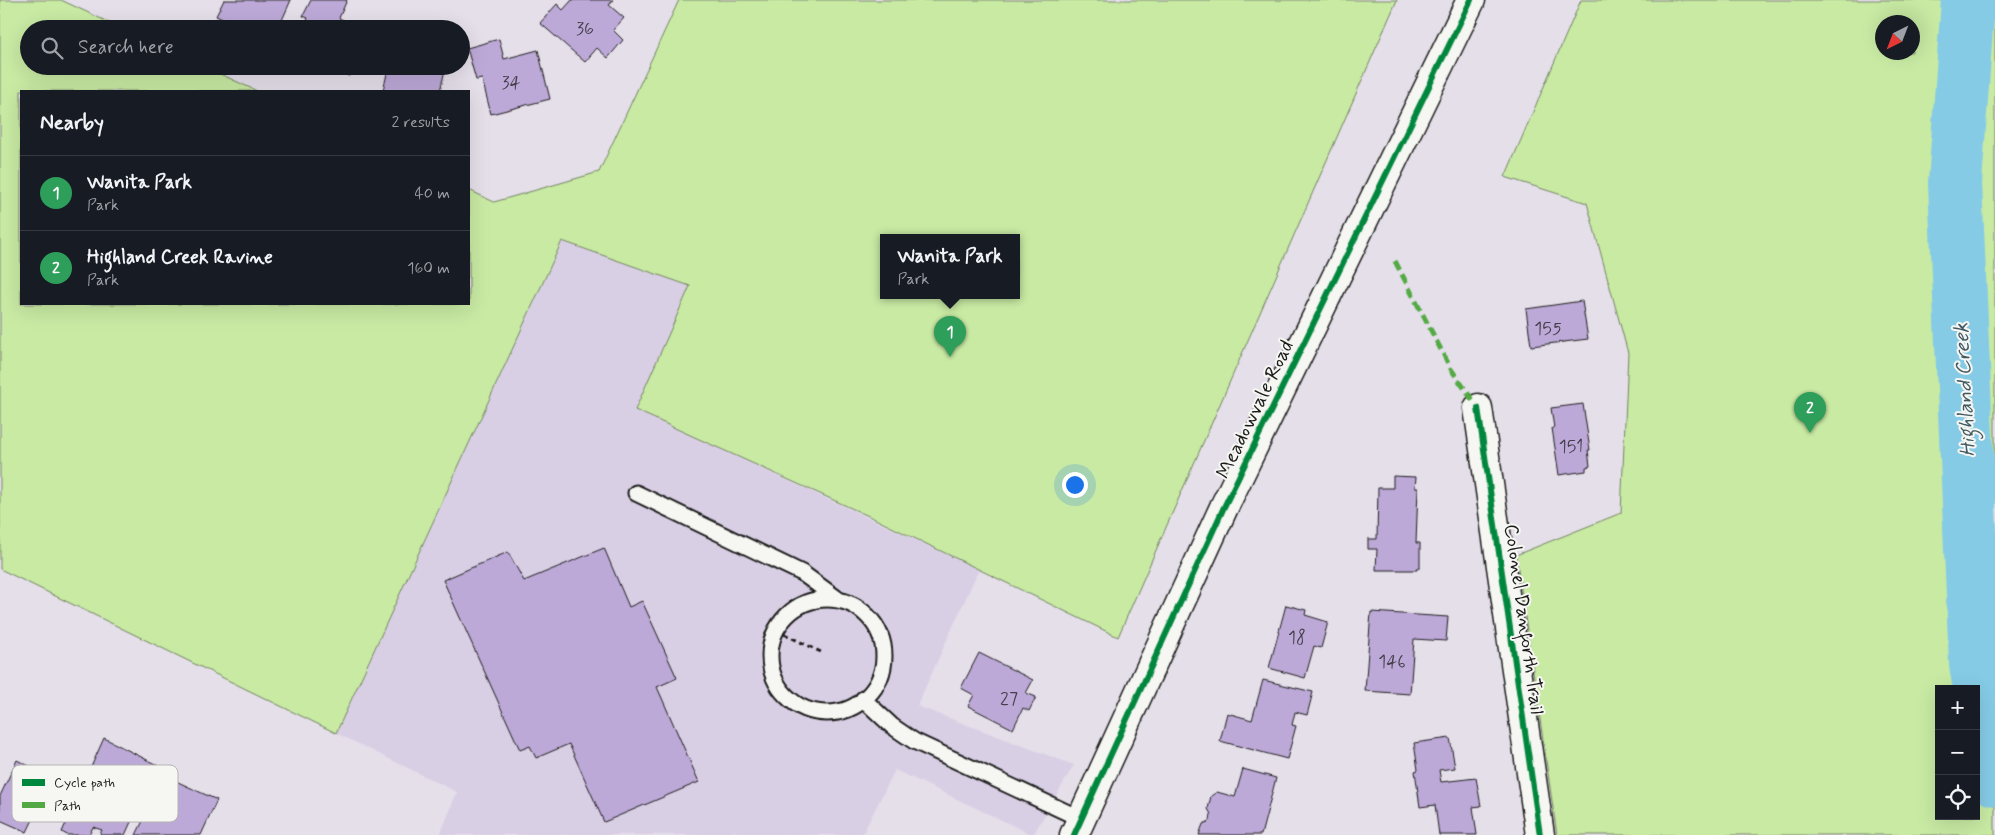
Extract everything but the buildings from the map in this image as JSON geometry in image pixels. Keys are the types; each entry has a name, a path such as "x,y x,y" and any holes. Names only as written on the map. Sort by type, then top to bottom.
{"street":[{"name":"Meadowvale Road","path":"1078,827 1224,508 1471,0"},
{"name":"Colonel Danforth Trail","path":"1478,408 1540,835"}],"lane":[{"path":"636,493 802,573 841,600 858,608 871,620 881,637 884,656 881,675 872,692 857,705 839,712 820,713 801,708 786,696 775,681 770,663 771,644 776,630 789,613 804,604 822,599 841,600"},
{"path":"863,699 892,726 914,741 1078,827"}],"path":[{"path":"776,630 823,653"}],"shaded area":[{"path":"562,241 690,286 636,410 979,569 917,706 1074,765 1033,835 895,770 862,835 743,835 733,831 731,835 440,835 457,792 336,733"}],"green space":[{"path":"0,0 61,0 104,20 20,20 20,75 222,75 255,90 20,90 20,305 470,305 470,190 494,202 599,172 679,0 1397,0 1118,637 873,518 635,410 690,286 562,241 336,733 0,569"},
{"path":"1581,0 1995,0 1995,835 1557,835 1516,555 1621,513 1628,353 1587,203 1505,177"}],"waterway":[{"name":"Highland Creek","path":"1968,0 1955,183 1976,664 1995,779"}],"marked path":[{"path":"1395,261 1451,369 1478,408"}],"cycle path":[{"path":"1074,835 1224,507 1471,0"},
{"path":"1478,408 1540,835"}],"place":[{"name":"Wanita Park","path":"950,357"},
{"name":"Highland Creek Ravine","path":"1810,433"}]}
